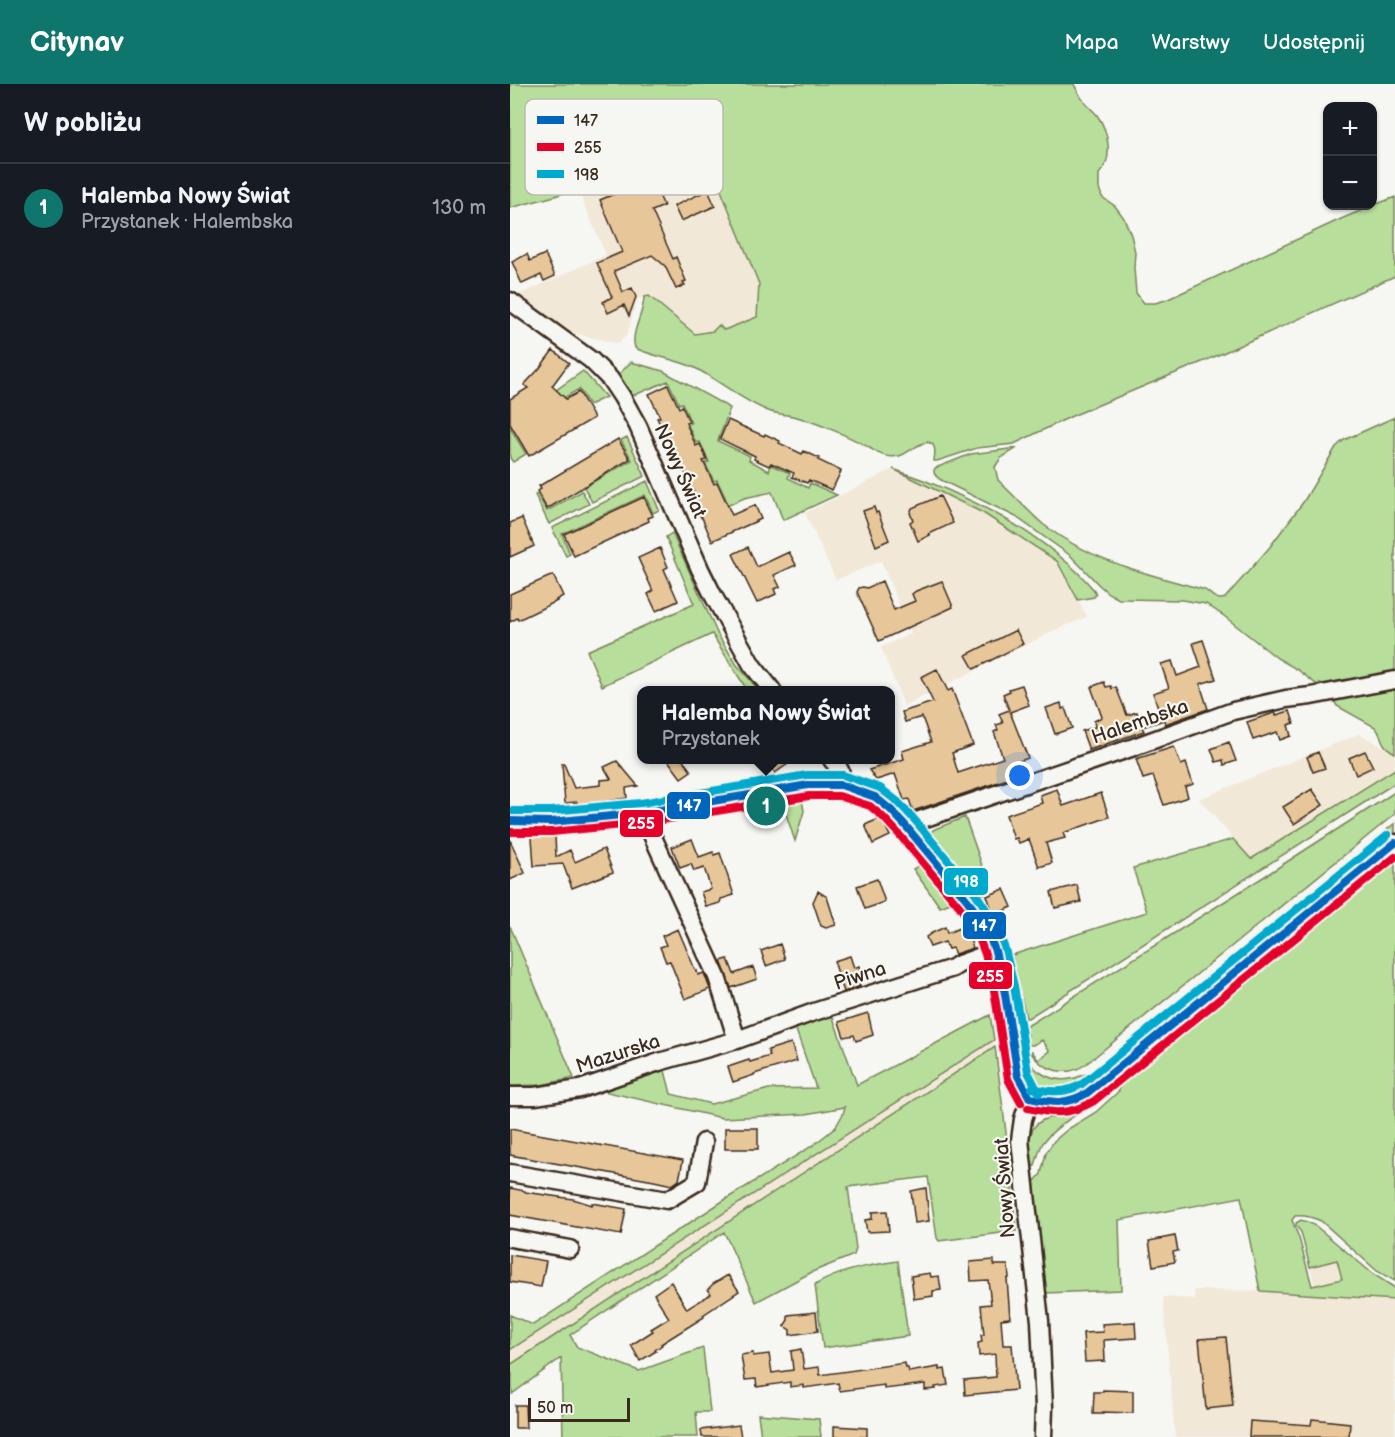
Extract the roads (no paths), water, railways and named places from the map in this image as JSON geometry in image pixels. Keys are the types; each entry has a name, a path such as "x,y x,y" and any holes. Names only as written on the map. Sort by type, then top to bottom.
{"street":[{"name":"Nowy Świat","path":"513,308 591,360 622,397 638,426 704,578 752,665 769,686"},
{"name":"Halembska","path":"905,825 1233,711 1286,699 1395,680"},
{"path":"836,764 841,772 841,784"},
{"path":"510,820 551,822 642,813 808,785 841,784 875,797 905,825 978,914 995,951 1004,988 1018,1076 1030,1098 1055,1104 1075,1101 1135,1056 1395,843"},
{"path":"642,813 717,977 737,1040"},
{"name":"Piwna","path":"737,1040 814,1012 953,968 995,951"},
{"name":"Mazurska","path":"510,1096 535,1096 580,1089 660,1062 737,1040"},
{"name":"Nowy Świat","path":"1030,1098 1023,1119 1020,1140 1040,1321 1043,1437"},
{"path":"510,1173 667,1200 697,1182 705,1142"},
{"path":"510,1238 570,1249"}],"place":[{"name":"Halemba Nowy Świat","path":"766,806"}]}
